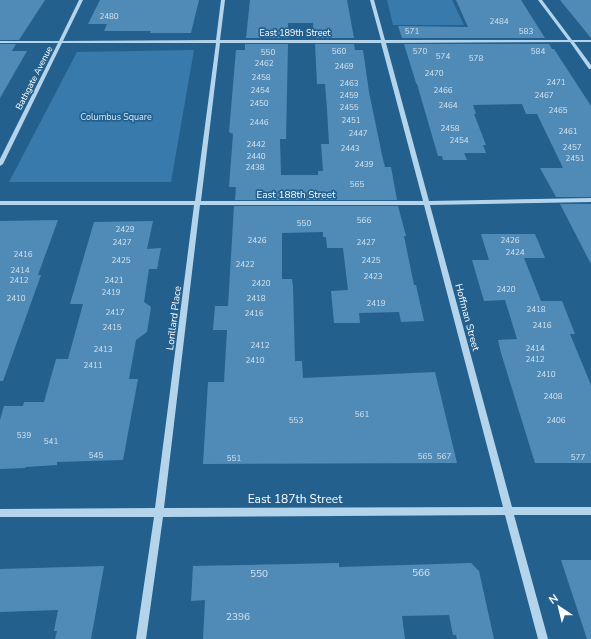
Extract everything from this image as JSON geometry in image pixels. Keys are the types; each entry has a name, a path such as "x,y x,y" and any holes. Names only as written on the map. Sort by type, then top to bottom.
{"street":[{"name":"Bathgate Avenue","path":"0,164 81,0"},
{"name":"Lorillard Place","path":"141,639 159,512 222,0"},
{"name":"Hoffman Street","path":"372,0 543,639"},
{"path":"540,0 591,68"},
{"name":"East 189th Street","path":"0,42 591,41"},
{"name":"East 188th Street","path":"0,203 427,203 591,200"},
{"name":"East 187th Street","path":"0,513 591,511"}],"green space":[{"path":"387,0 452,0 464,25 393,25"},
{"name":"Columbus Square","path":"194,50 171,182 9,182 77,52"}],"building":[{"path":"0,0 45,0 19,40 0,40"},
{"path":"100,0 199,0 191,33 150,33 151,31 104,31 107,24 88,24"},
{"path":"250,0 347,0 354,38 314,38 313,23 288,23 288,38 246,38"},
{"path":"456,0 521,0 545,38 402,38 398,26 468,27"},
{"path":"560,0 591,0 591,38"},
{"path":"0,44 16,44 12,51 27,51 0,98"},
{"path":"245,44 288,44 286,139 280,139 281,175 318,175 318,171 323,171 321,144 329,144 327,109 325,84 317,84 315,44 354,44 355,50 363,50 369,92 382,155 385,167 391,167 397,200 235,200 236,187 229,187 233,134 229,132 236,50 245,50"},
{"path":"404,44 549,44 552,49 554,49 591,106 591,197 556,197 540,168 563,168 537,114 526,114 522,104 473,105 476,114 474,114 486,145 483,145 486,153 464,153 467,160 443,160 442,156 438,156"},
{"path":"560,204 591,204 591,264"},
{"path":"234,206 398,206 406,236 404,236 414,285 416,285 424,321 401,322 399,312 359,313 360,323 334,323 331,291 348,290 343,248 327,248 326,237 323,237 323,232 282,233 282,279 292,279 293,286 295,361 302,361 303,378 435,372 457,463 203,464 208,382 224,382 227,330 213,330 215,306 228,306"},
{"path":"58,220 38,275 41,275 3,381 0,381 0,221"},
{"path":"153,221 147,249 161,248 157,269 149,269 144,302 151,307 147,332 136,340 129,379 138,379 123,460 57,462 57,465 0,469 0,420 4,406 23,406 24,402 44,402 56,359 68,359 83,304 70,304 94,222"},
{"path":"481,234 535,234 545,258 524,258 541,301 562,301 575,334 570,334 591,385 591,463 535,463 498,340 517,339 505,300 484,301 472,260 489,260"},
{"path":"561,560 591,560 591,639 587,639"},
{"path":"339,563 339,567 471,563 479,571 494,639 457,639 456,635 453,635 449,615 402,616 405,639 203,639 205,600 191,601 193,566"},
{"path":"104,566 91,639 55,639 57,631 54,631 58,610 0,612 0,569"}]}
